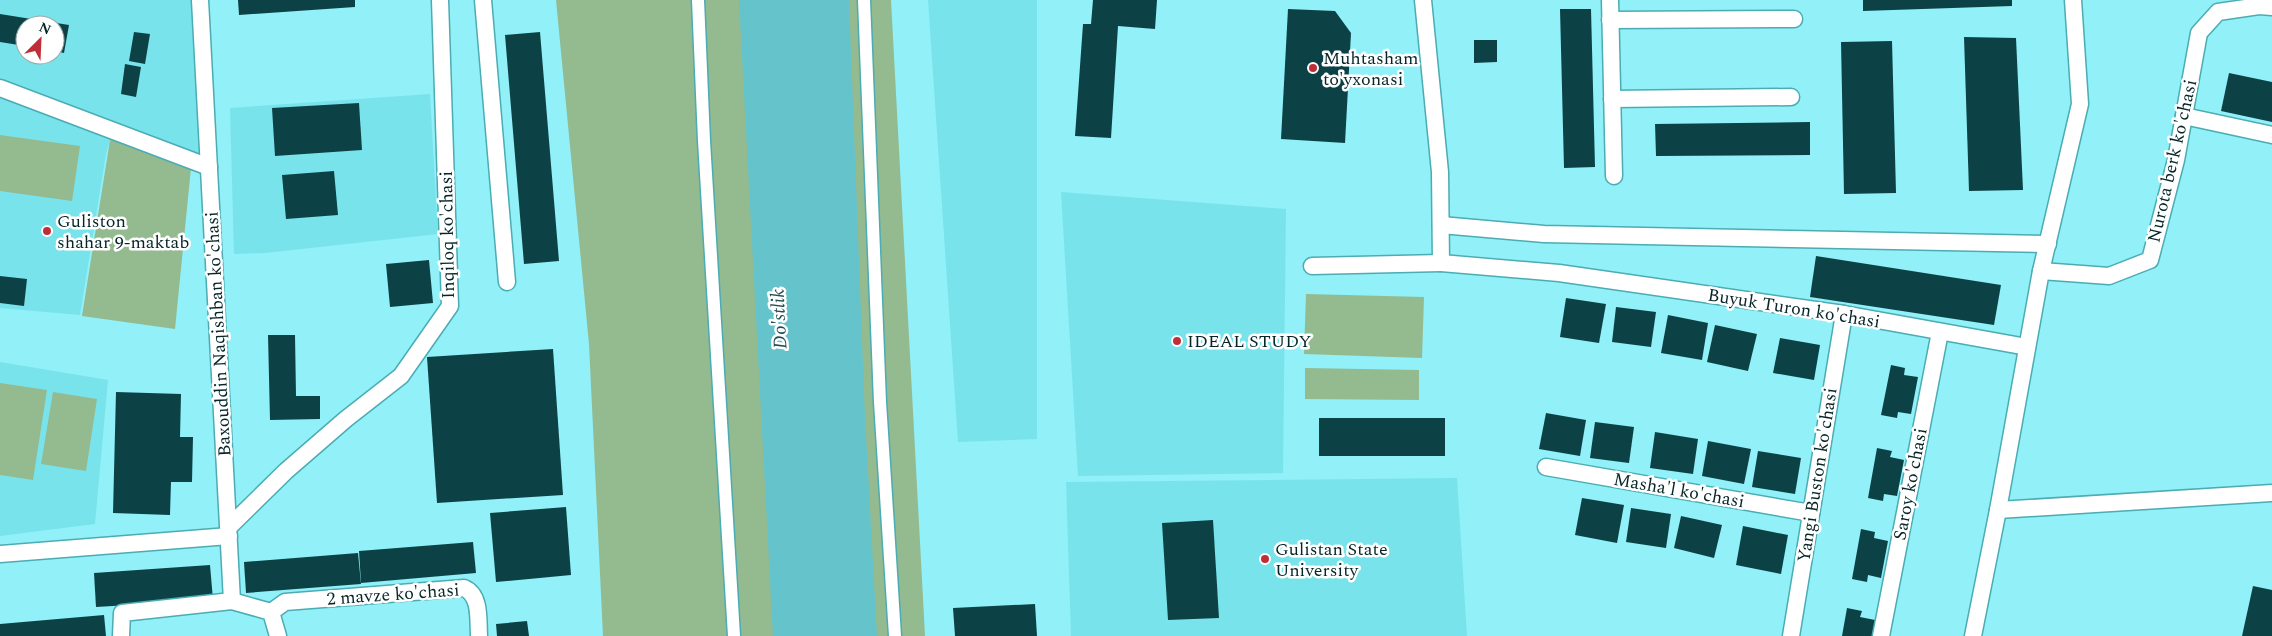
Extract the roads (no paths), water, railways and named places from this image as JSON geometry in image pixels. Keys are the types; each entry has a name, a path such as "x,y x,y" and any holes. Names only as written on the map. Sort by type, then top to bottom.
{"street":[{"name":"Baxouddin Naqishban ko'chasi","path":"200,0 232,601"},
{"name":"Inqiloq ko'chasi","path":"229,532 286,471 346,419 401,376 450,306 440,0"},
{"path":"483,0 507,282"},
{"path":"698,0 704,141 734,636"},
{"path":"864,0 874,284 895,636"},
{"path":"1423,0 1440,172 1442,263"},
{"path":"1610,0 1614,176"},
{"path":"1973,636 1998,510 2041,271 2080,104 2073,0"},
{"name":"Nurota berk ko'chasi","path":"2041,271 2109,276 2150,260 2176,160 2199,33 2218,12 2259,6 2272,7"},
{"path":"1610,20 1794,18"},
{"path":"0,88 209,167"},
{"path":"1612,99 1792,97"},
{"path":"2184,116 2272,135"},
{"path":"1441,225 1544,234 2048,244"},
{"name":"Buyuk Turon ko'chasi","path":"1312,266 1442,263 1559,272 1844,314 2027,348"},
{"name":"Yangi Buston ko'chasi","path":"1791,636 1844,314"},
{"name":"Saroy ko'chasi","path":"1881,636 1940,332"},
{"name":"Masha'l ko'chasi","path":"1546,467 1811,513"},
{"path":"1998,510 2272,493"},
{"path":"0,554 229,532"},
{"name":"2 mavze ko'chasi","path":"271,612 284,602 464,588 475,596 479,636"},
{"path":"121,636 122,613 232,601 271,612 278,636"}],"water":[{"name":"Do'stlik","path":"739,0 849,0 865,418 877,636 773,636"}],"place":[{"name":"Muhtasham to'yxonasi","path":"1313,68"},
{"name":"Guliston shahar 9-maktab","path":"47,231"},
{"name":"IDEAL STUDY","path":"1177,341"},
{"name":"Gulistan State University","path":"1265,559"}]}
